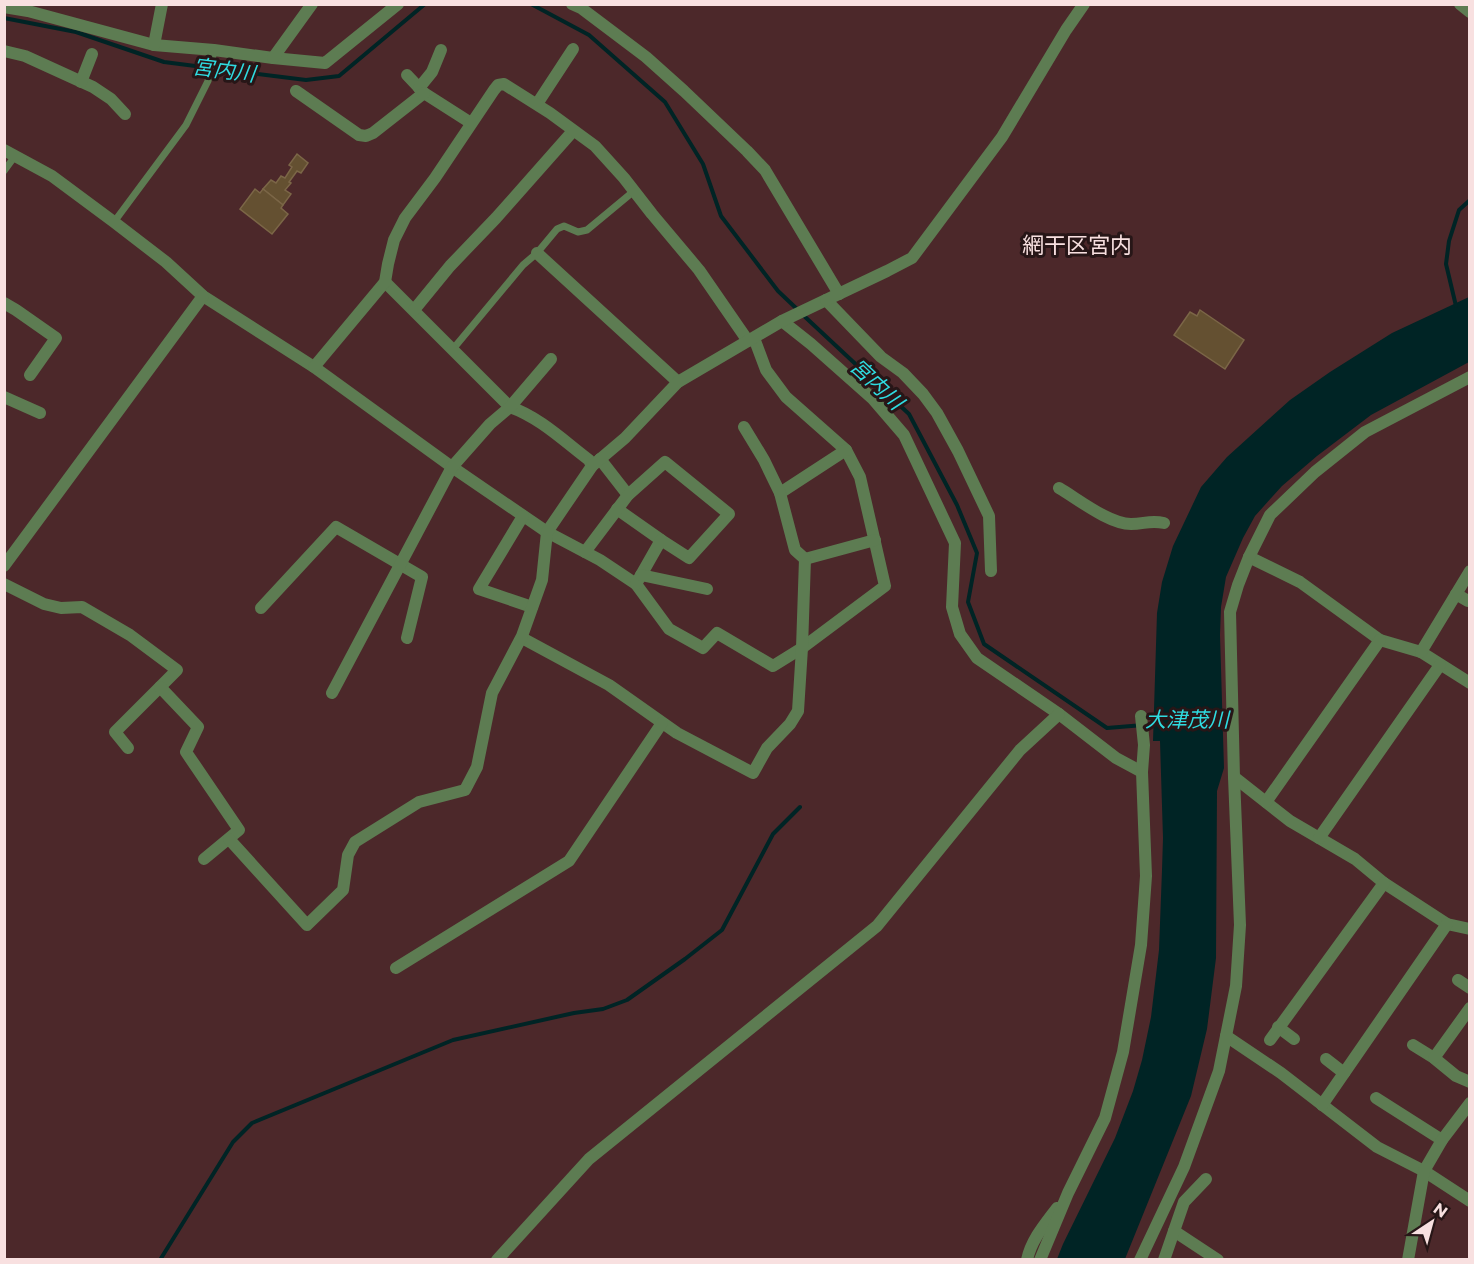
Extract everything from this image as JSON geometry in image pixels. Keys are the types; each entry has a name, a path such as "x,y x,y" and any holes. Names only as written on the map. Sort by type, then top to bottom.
{"street":[{"path":"154,45 162,4"},
{"path":"273,58 312,4"},
{"path":"4,7 28,11 154,45 325,63 398,4"},
{"path":"572,4 581,8 646,57 765,170 839,294"},
{"path":"229,839 307,925 343,890 348,855 355,842 419,802 465,790 477,767 492,693 522,638 542,580 547,532 596,463 625,438 678,382 782,321 912,258 1002,137 1084,4"},
{"path":"1460,4 1470,12"},
{"path":"537,104 573,49"},
{"path":"296,91 358,135 366,136 373,133 421,91 441,50"},
{"path":"4,51 25,56 93,87 111,99 125,114"},
{"path":"81,82 92,54"},
{"path":"407,75 421,91 471,123"},
{"path":"314,367 386,282 394,240 405,218 494,90 504,84 537,104 595,146 699,270 751,340 766,370 786,398 846,450 860,477 885,586 802,648 773,666 717,633 703,648 669,629 638,580"},
{"path":"414,310 450,266 573,131"},
{"path":"10,153 52,177 114,222 166,262 203,296 314,367 452,467 547,532 638,580 707,589"},
{"path":"537,253 678,382"},
{"path":"386,282 510,407 525,412 596,463 628,495"},
{"path":"5,564 203,296"},
{"path":"826,300 881,357 903,373 937,413 958,451 988,516 991,571"},
{"path":"4,303 56,338 30,375"},
{"path":"782,321 873,399 904,435 955,543 952,607 960,634 977,658 1059,714 1116,758 1142,772"},
{"path":"333,693 452,467 490,424 510,407 551,359"},
{"path":"1140,1260 1184,1167 1219,1071 1236,986 1240,925 1230,612 1238,585 1270,515 1315,472 1365,432 1470,377"},
{"path":"4,397 40,413"},
{"path":"522,638 609,685 677,734 753,773 767,748 790,724 798,711 805,559 795,550 780,493 744,427"},
{"path":"780,493 846,450"},
{"path":"585,552 617,509 628,495 665,462 729,514 689,558 617,509"},
{"path":"1059,488 1113,521 1130,524 1154,521 1164,524"},
{"path":"523,516 479,589 532,608"},
{"path":"261,608 336,527 422,577 407,638"},
{"path":"638,580 661,540"},
{"path":"805,559 875,540"},
{"path":"1249,557 1300,582 1380,640 1421,652 1470,683"},
{"path":"1421,652 1470,571"},
{"path":"4,584 44,604 61,608 82,606 130,635 177,670 115,732 128,748"},
{"path":"1456,594 1468,601"},
{"path":"1266,802 1380,640"},
{"path":"1318,838 1440,665"},
{"path":"160,687 198,727 186,752 239,831 204,859"},
{"path":"497,1260 589,1159 877,926 1020,750 1059,714"},
{"path":"1040,1260 1068,1193 1105,1118 1123,1052 1142,945 1146,876 1142,716"},
{"path":"396,968 569,861 662,723"},
{"path":"1234,777 1290,821 1354,860 1384,883 1447,924 1470,929"},
{"path":"1270,1040 1384,883"},
{"path":"1322,1105 1447,924"},
{"path":"1458,980 1470,988"},
{"path":"1434,1058 1470,1008"},
{"path":"1278,1027 1294,1039"},
{"path":"1226,1036 1281,1073 1377,1147 1424,1171 1470,1201"},
{"path":"1413,1045 1456,1076 1470,1082"},
{"path":"1326,1059 1344,1073"},
{"path":"1376,1098 1442,1140"},
{"path":"1408,1260 1424,1171 1442,1140 1470,1103"},
{"path":"1164,1260 1184,1203 1206,1179"},
{"path":"1027,1260 1028,1253 1039,1232 1068,1193"},
{"path":"1174,1231 1218,1260"}],"lane":[{"path":"114,222 186,124 208,81 214,50"},
{"path":"4,171 10,153"},
{"path":"453,349 557,229 564,226 578,232 586,230 634,191"}],"water":[{"name":"大津茂川","path":"1469,297 1469,362 1371,415 1282,486 1255,516 1226,577 1221,607 1220,635 1224,768 1217,791 1216,958 1207,1029 1191,1096 1125,1259 1057,1259 1115,1138 1133,1091 1151,1017 1159,950 1163,838 1160,741 1153,741 1157,613 1162,582 1173,546 1201,487 1227,457 1290,400 1392,333"}],"building":[{"path":"297,154 308,163 301,173 297,171 289,182 291,183 285,190 291,194 283,205 263,189 271,180 276,183 281,176 285,178 292,167 289,165"},
{"path":"255,189 260,193 263,189 283,205 281,208 288,214 272,234 240,209"},
{"path":"1200,310 1244,340 1225,369 1174,335 1190,312 1197,316"}],"waterway":[{"name":"宮内川","path":"4,18 76,32 164,62 306,80 339,76 425,4"},
{"name":"宮内川","path":"531,4 589,35 665,102 703,164 721,216 778,291 798,310"},
{"path":"1456,306 1446,264 1449,241 1459,210 1470,200"},
{"name":"宮内川","path":"803,315 909,414 957,505 977,553 968,602 984,644 1107,728 1156,724"},
{"path":"160,1260 233,1142 252,1123 453,1040 574,1013 603,1009 627,1000 722,930 773,834 800,807"}],"district":[{"name":"網干区宮内","path":"1077,245"}]}
